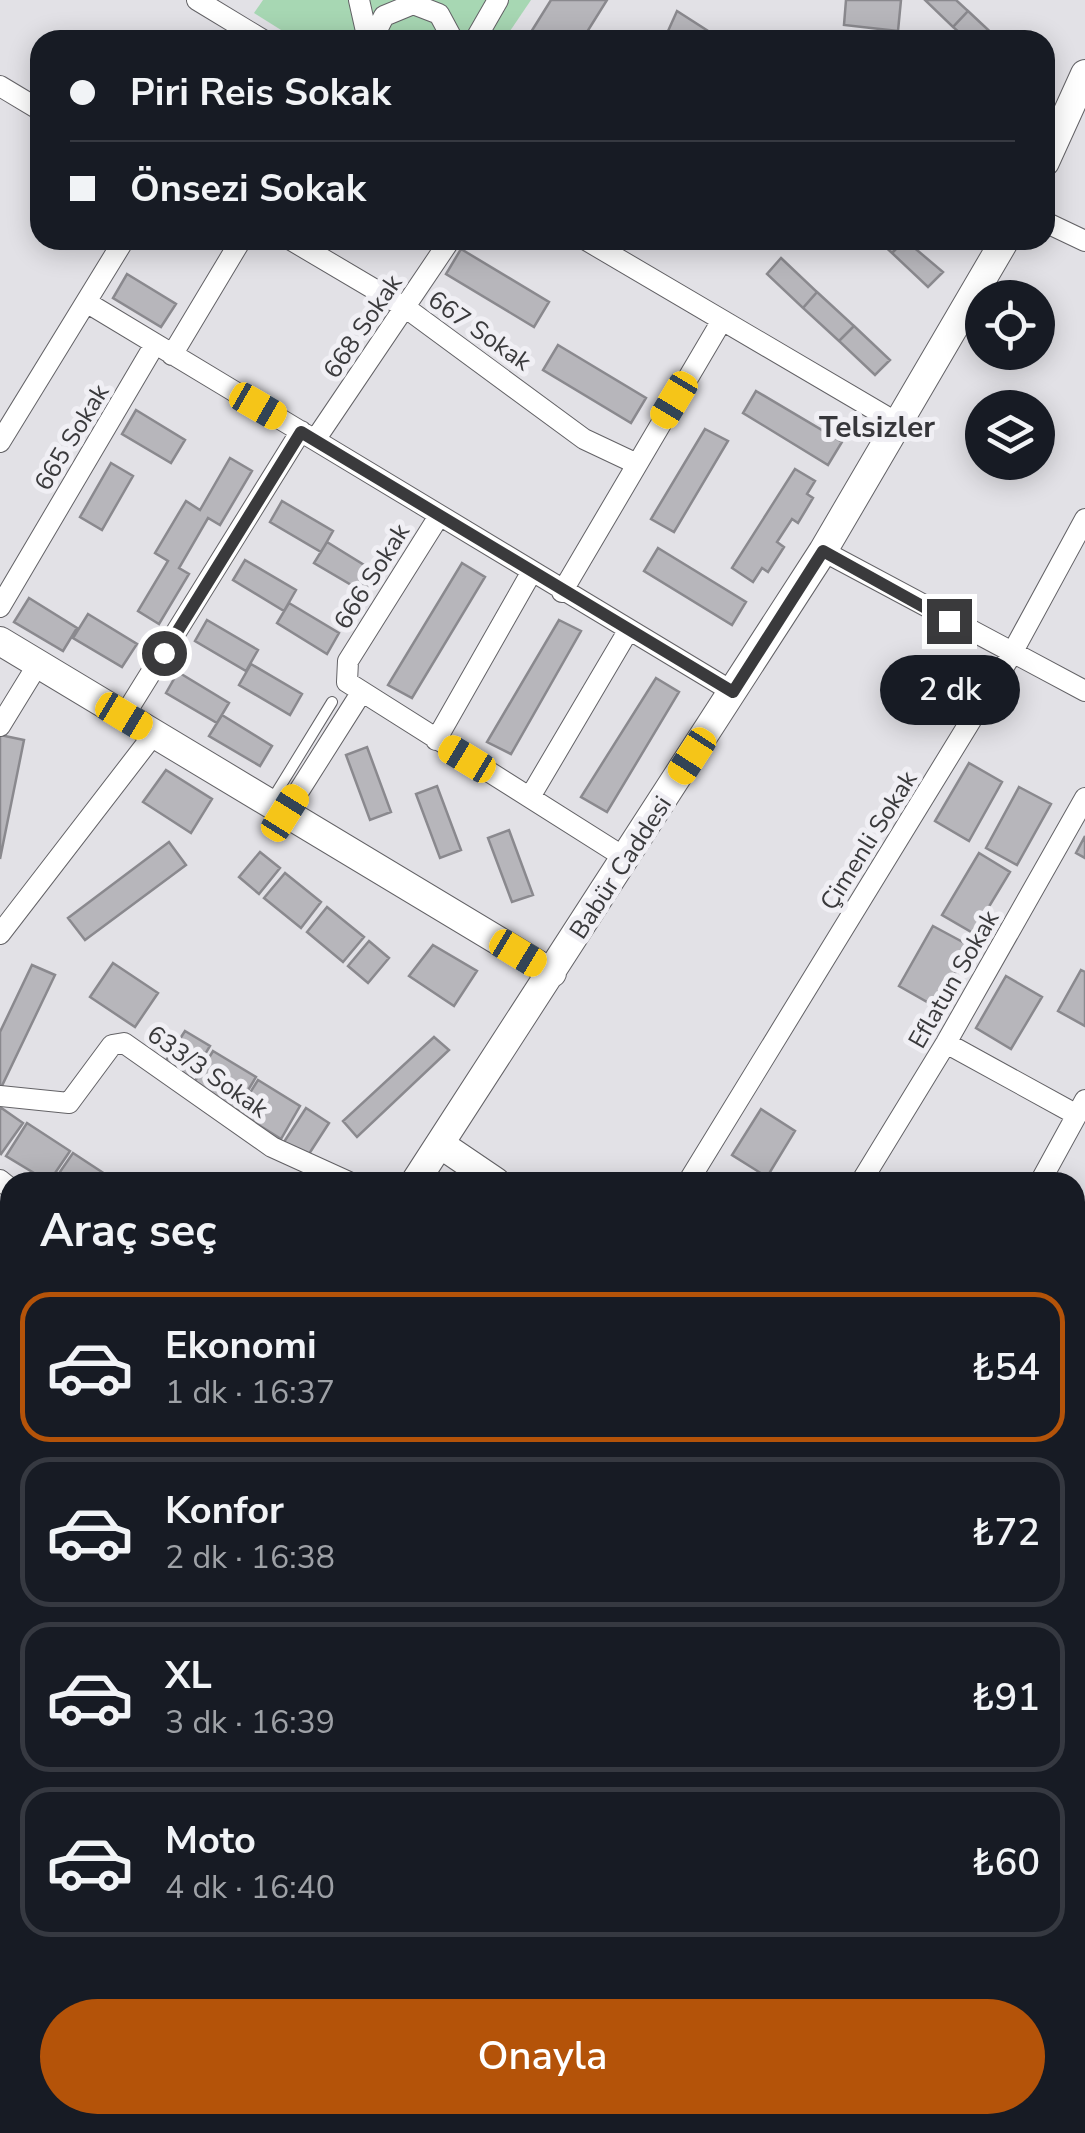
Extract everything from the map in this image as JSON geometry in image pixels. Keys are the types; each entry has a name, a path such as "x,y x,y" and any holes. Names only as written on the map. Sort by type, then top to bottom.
{"main road":[{"path":"1055,140 1085,74"},
{"name":"Babür Caddesi","path":"422,1172 823,551 999,250"},
{"path":"0,641 552,973"},
{"path":"440,1144 481,1172"}],"street":[{"path":"197,0 241,30"},
{"path":"359,0 367,30"},
{"path":"481,30 498,0"},
{"path":"375,30 380,21 400,6 444,7"},
{"path":"0,86 30,104"},
{"path":"1055,227 1085,241"},
{"path":"0,442 118,250"},
{"name":"665 Sokak","path":"0,607 164,349 235,250"},
{"name":"667 Sokak","path":"307,250 406,308 584,439 637,464"},
{"name":"668 Sokak","path":"124,716 308,436 406,308 444,250"},
{"path":"602,250 899,424"},
{"path":"86,302 733,692"},
{"path":"562,592 721,322"},
{"name":"666 Sokak","path":"362,693 347,682 345,667 439,516"},
{"name":"Çimenli Sokak","path":"694,1172 1011,655 1085,519"},
{"path":"823,551 1011,655 1085,690"},
{"path":"436,740 531,573"},
{"path":"530,797 628,631"},
{"path":"0,726 38,664"},
{"path":"278,808 362,693 627,859"},
{"path":"0,934 8,906 154,734"},
{"name":"Eflatun Sokak","path":"867,1172 946,1044 1085,798"},
{"name":"633/3 Sokak","path":"0,1096 70,1103 112,1045 124,1043 272,1147 326,1172"},
{"path":"946,1044 1081,1107 1045,1172"}],"lane":[{"path":"278,808 332,702"}],"green space":[{"path":"263,0 531,0 511,30 281,30 254,13"}],"building":[{"path":"551,0 607,0 588,30 532,30"},
{"path":"846,0 901,0 898,30 844,25"},
{"path":"925,0 956,0 968,11 953,27"},
{"path":"677,11 707,30 668,30"},
{"path":"968,11 988,30 956,30 953,27"},
{"path":"463,250 549,302 534,327 446,274"},
{"path":"917,250 943,272 928,287 892,253"},
{"path":"781,258 817,292 803,308 767,274"},
{"path":"127,274 176,304 161,327 113,298"},
{"path":"817,292 854,326 839,341 803,308"},
{"path":"854,326 890,360 875,375 839,341"},
{"path":"558,345 646,398 631,423 543,370"},
{"path":"756,391 842,442 828,465 743,413"},
{"path":"136,410 185,440 171,463 122,434"},
{"path":"705,429 728,441 674,532 651,519"},
{"path":"230,458 252,471 220,525 208,518 179,568 189,574 159,624 138,611 168,561 155,553 186,501 200,510"},
{"path":"111,463 133,476 102,530 80,517"},
{"path":"795,469 815,481 807,494 813,498 798,523 792,519 777,542 784,547 768,572 762,568 753,582 732,568"},
{"path":"282,501 333,531 321,552 270,522"},
{"path":"327,542 377,573 365,593 314,563"},
{"path":"658,548 746,602 732,625 644,571"},
{"path":"245,560 296,590 284,611 233,580"},
{"path":"462,563 485,577 412,698 388,685"},
{"path":"29,598 77,628 63,651 14,622"},
{"path":"289,603 339,633 327,654 277,623"},
{"path":"88,614 137,644 122,667 73,638"},
{"path":"207,620 258,650 246,671 195,641"},
{"path":"559,620 581,631 511,754 487,742"},
{"path":"251,664 302,694 290,715 239,685"},
{"path":"178,672 229,703 217,723 166,693"},
{"path":"656,678 679,692 607,812 581,797"},
{"path":"222,715 272,746 260,766 209,736"},
{"path":"0,735 24,740 0,859"},
{"path":"367,747 391,812 370,820 346,755"},
{"path":"969,763 1002,782 969,841 935,821"},
{"path":"166,770 212,799 191,833 143,802"},
{"path":"437,786 461,850 440,858 416,794"},
{"path":"1019,787 1051,804 1017,865 986,848"},
{"path":"509,830 533,895 512,902 488,838"},
{"path":"1085,836 1085,858 1076,853"},
{"path":"169,842 186,865 85,940 68,918"},
{"path":"260,852 280,868 259,894 239,877"},
{"path":"979,853 1010,872 973,933 942,915"},
{"path":"285,873 321,902 301,928 264,898"},
{"path":"327,907 364,937 343,962 307,932"},
{"path":"933,926 970,946 936,1007 899,986"},
{"path":"369,941 389,958 368,983 348,966"},
{"path":"433,945 477,971 454,1006 409,976"},
{"path":"113,963 158,993 135,1027 90,997"},
{"path":"32,965 55,975 0,1090 0,1032"},
{"path":"1081,970 1085,972 1085,1026 1058,1011"},
{"path":"1006,976 1042,997 1011,1049 976,1028"},
{"path":"185,1031 210,1046 189,1081 163,1065"},
{"path":"434,1037 449,1050 357,1137 343,1121"},
{"path":"213,1051 256,1077 235,1112 192,1086"},
{"path":"258,1080 300,1106 281,1139 238,1112"},
{"path":"0,1107 23,1123 1,1154 0,1153"},
{"path":"306,1108 329,1123 307,1157 284,1142"},
{"path":"761,1109 795,1131 770,1172 759,1172 732,1155"},
{"path":"27,1123 70,1151 56,1172 32,1172 6,1156"},
{"path":"73,1153 102,1172 60,1172"}],"district":[{"name":"Telsizler","path":"877,427"}],"route":[{"path":"164,653 301,432 733,692 823,551 949,621"}]}
